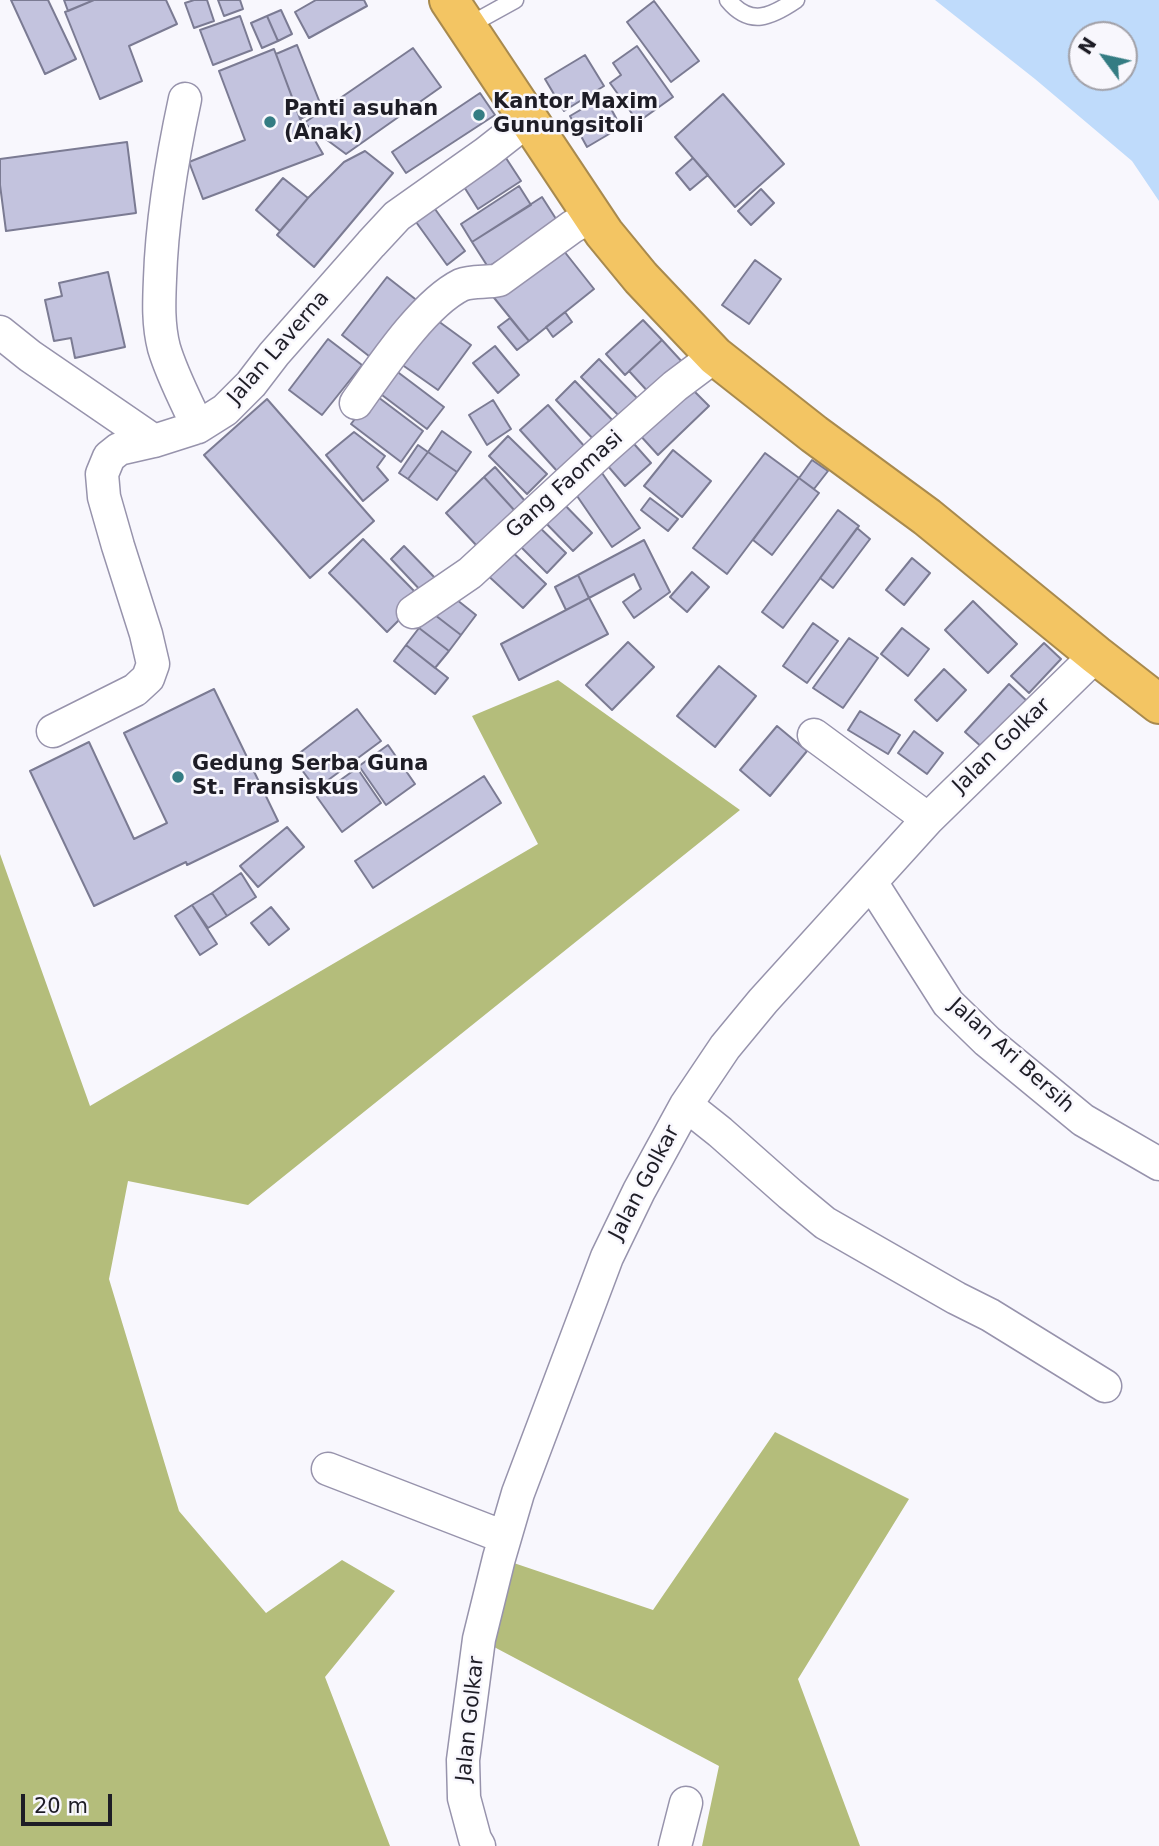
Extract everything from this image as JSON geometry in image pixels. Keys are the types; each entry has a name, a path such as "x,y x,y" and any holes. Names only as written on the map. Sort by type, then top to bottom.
{"highway":[{"path":"458,14 604,233 641,278 715,356 814,434 927,517 1159,704"}],"street":[{"path":"185,99 165,208 159,324 164,348 198,427"},
{"name":"Jalan Laverna","path":"53,731 135,690 151,672 153,664 102,484 102,474 113,453 198,427 225,410 397,216 528,120"},
{"path":"356,403 391,354 441,300 465,284 499,280 593,215"},
{"path":"0,332 40,363 154,441"},
{"name":"Gang Faomasi","path":"413,612 470,573 675,386 715,356"},
{"name":"Jalan Golkar","path":"480,1846 475,1839 464,1798 463,1760 479,1639 504,1537 518,1493 607,1257 639,1191 686,1105 725,1046 928,819 1096,655"},
{"path":"814,735 928,819"},
{"name":"Jalan Ari Bersih","path":"871,882 948,1003 958,1013 987,1041 1083,1120 1159,1164"},
{"path":"686,1105 825,1223 990,1315 1105,1386"},
{"path":"328,1469 504,1537"},
{"path":"675,1846 686,1803"}],"lane":[{"path":"458,14 515,0"},
{"path":"728,0 741,13 758,18 796,0"}],"green space":[{"path":"558,680 740,810 248,1205 128,1181 109,1279 179,1511 266,1613 342,1560 395,1591 325,1677 390,1846 0,1846 0,854 90,1106 538,844 472,716"},
{"path":"775,1432 909,1499 798,1679 860,1846 702,1846 719,1766 479,1639 499,1558 653,1610"}],"water":[{"path":"935,0 1159,0 1159,201 1132,161 1035,79"}],"building":[{"path":"11,0 48,0 76,59 45,74"},
{"path":"64,0 94,0 68,11"},
{"path":"94,0 166,0 177,24 129,46 142,81 100,99 65,12"},
{"path":"207,0 214,21 194,28 185,3"},
{"path":"218,0 240,0 243,9 224,16"},
{"path":"316,0 364,0 367,6 309,38 295,12"},
{"path":"654,1 699,61 671,82 627,22"},
{"path":"281,10 292,34 278,41 267,16"},
{"name":"Panti asuhan (Anak)","path":"240,16 252,50 213,65 200,30"},
{"path":"267,16 278,41 262,48 251,23"},
{"path":"297,45 322,108 300,119 276,54"},
{"path":"637,46 673,97 638,122 610,83 621,75 613,63"},
{"path":"413,48 441,87 346,154 304,123"},
{"name":"Panti asuhan (Anak)","path":"274,49 303,126 323,154 203,199 189,162 245,140 219,71"},
{"path":"585,55 604,86 564,111 545,79"},
{"path":"480,93 495,115 406,173 392,152"},
{"path":"723,94 784,164 735,207 675,137"},
{"path":"604,96 621,127 587,147 570,116"},
{"path":"127,142 136,213 6,231 0,185 0,159"},
{"path":"365,151 393,173 314,267 277,235 308,198 344,162"},
{"path":"504,155 521,181 478,209 461,182"},
{"path":"693,158 708,175 690,190 676,173"},
{"path":"283,178 308,198 280,231 256,210"},
{"path":"519,186 531,205 472,242 461,224"},
{"path":"761,189 774,203 751,225 738,211"},
{"path":"542,197 558,222 488,267 472,242"},
{"path":"430,202 465,251 447,265 411,215"},
{"path":"556,241 594,289 529,341 491,294"},
{"path":"755,260 781,279 749,324 722,305"},
{"path":"108,272 125,347 75,358 71,338 54,341 45,300 62,296 59,283"},
{"path":"387,277 419,302 374,360 342,335"},
{"path":"565,312 572,322 553,337 546,327"},
{"path":"434,318 471,345 438,390 401,364"},
{"path":"510,318 529,341 517,350 498,327"},
{"path":"643,320 662,340 625,375 606,354"},
{"path":"328,339 362,365 322,415 289,390"},
{"path":"662,340 684,364 651,395 629,371"},
{"path":"495,346 519,375 498,393 473,363"},
{"path":"599,359 639,400 621,418 581,377"},
{"path":"391,367 444,407 427,429 374,389"},
{"path":"575,381 617,425 597,443 556,400"},
{"path":"688,385 709,406 658,455 638,433"},
{"path":"374,394 423,431 401,462 351,424"},
{"path":"267,399 374,521 310,578 204,455"},
{"path":"493,400 511,429 487,445 469,415"},
{"path":"548,405 585,447 557,471 520,430"},
{"path":"442,431 471,452 457,472 428,452"},
{"path":"354,432 385,456 377,467 388,480 363,501 326,455"},
{"path":"508,436 547,474 527,494 489,456"},
{"path":"627,436 651,463 625,486 601,458"},
{"path":"418,445 428,452 408,479 399,473"},
{"path":"673,450 711,481 682,517 644,486"},
{"path":"428,452 457,472 437,500 408,479"},
{"path":"765,453 799,478 727,574 693,548"},
{"path":"812,460 828,471 814,489 799,478"},
{"path":"495,467 525,501 515,511 484,477"},
{"path":"602,473 640,528 612,547 575,493"},
{"path":"484,477 515,511 477,546 446,513"},
{"path":"799,478 819,493 772,555 753,540"},
{"path":"650,498 678,519 668,531 641,510"},
{"path":"559,499 592,533 573,551 540,517"},
{"path":"838,510 859,526 783,628 762,612"},
{"path":"534,522 566,553 547,573 515,541"},
{"path":"857,528 870,539 833,588 820,578"},
{"path":"363,539 421,598 387,632 329,573"},
{"path":"644,540 670,592 634,618 623,602 641,589 634,574 589,598 578,575"},
{"path":"404,546 437,580 423,593 391,559"},
{"path":"506,546 546,584 523,608 483,571"},
{"path":"912,558 930,573 904,605 886,590"},
{"path":"692,572 709,587 687,612 670,597"},
{"path":"578,575 589,598 566,610 555,587"},
{"path":"447,592 476,615 461,635 431,612"},
{"path":"589,598 608,634 519,680 501,644"},
{"path":"973,601 1017,644 988,673 945,630"},
{"path":"431,612 461,635 449,651 419,628"},
{"path":"813,623 838,641 807,683 783,666"},
{"path":"419,628 449,651 435,668 406,645"},
{"path":"902,628 929,649 908,676 881,654"},
{"path":"849,638 878,658 843,708 813,688"},
{"path":"628,642 654,667 612,710 586,685"},
{"path":"1044,643 1061,659 1029,693 1011,676"},
{"path":"406,645 448,678 435,694 394,661"},
{"path":"719,666 756,696 715,747 677,716"},
{"path":"944,669 966,690 937,721 915,700"},
{"path":"1009,684 1028,702 984,749 965,732"},
{"path":"214,689 278,821 94,906 30,771 89,742 134,839 167,823 124,733"},
{"path":"357,709 381,741 316,789 293,758"},
{"path":"860,711 900,735 888,754 848,730"},
{"path":"777,726 807,751 770,796 740,770"},
{"path":"914,731 943,753 927,774 898,753"},
{"path":"388,745 415,784 386,805 359,766"},
{"path":"357,768 381,803 342,832 317,797"},
{"path":"484,776 501,803 373,888 355,861"},
{"path":"287,827 304,847 258,887 240,866"},
{"path":"241,873 256,897 227,916 212,893"},
{"path":"212,893 227,916 208,928 192,905"},
{"path":"192,905 217,944 200,955 175,916"},
{"path":"271,907 289,929 269,945 251,923"}],"place":[{"name":"Kantor Maxim Gunungsitoli","path":"479,115"},
{"name":"Panti asuhan (Anak)","path":"270,122"},
{"name":"Gedung Serba Guna St. Fransiskus","path":"178,777"}]}
